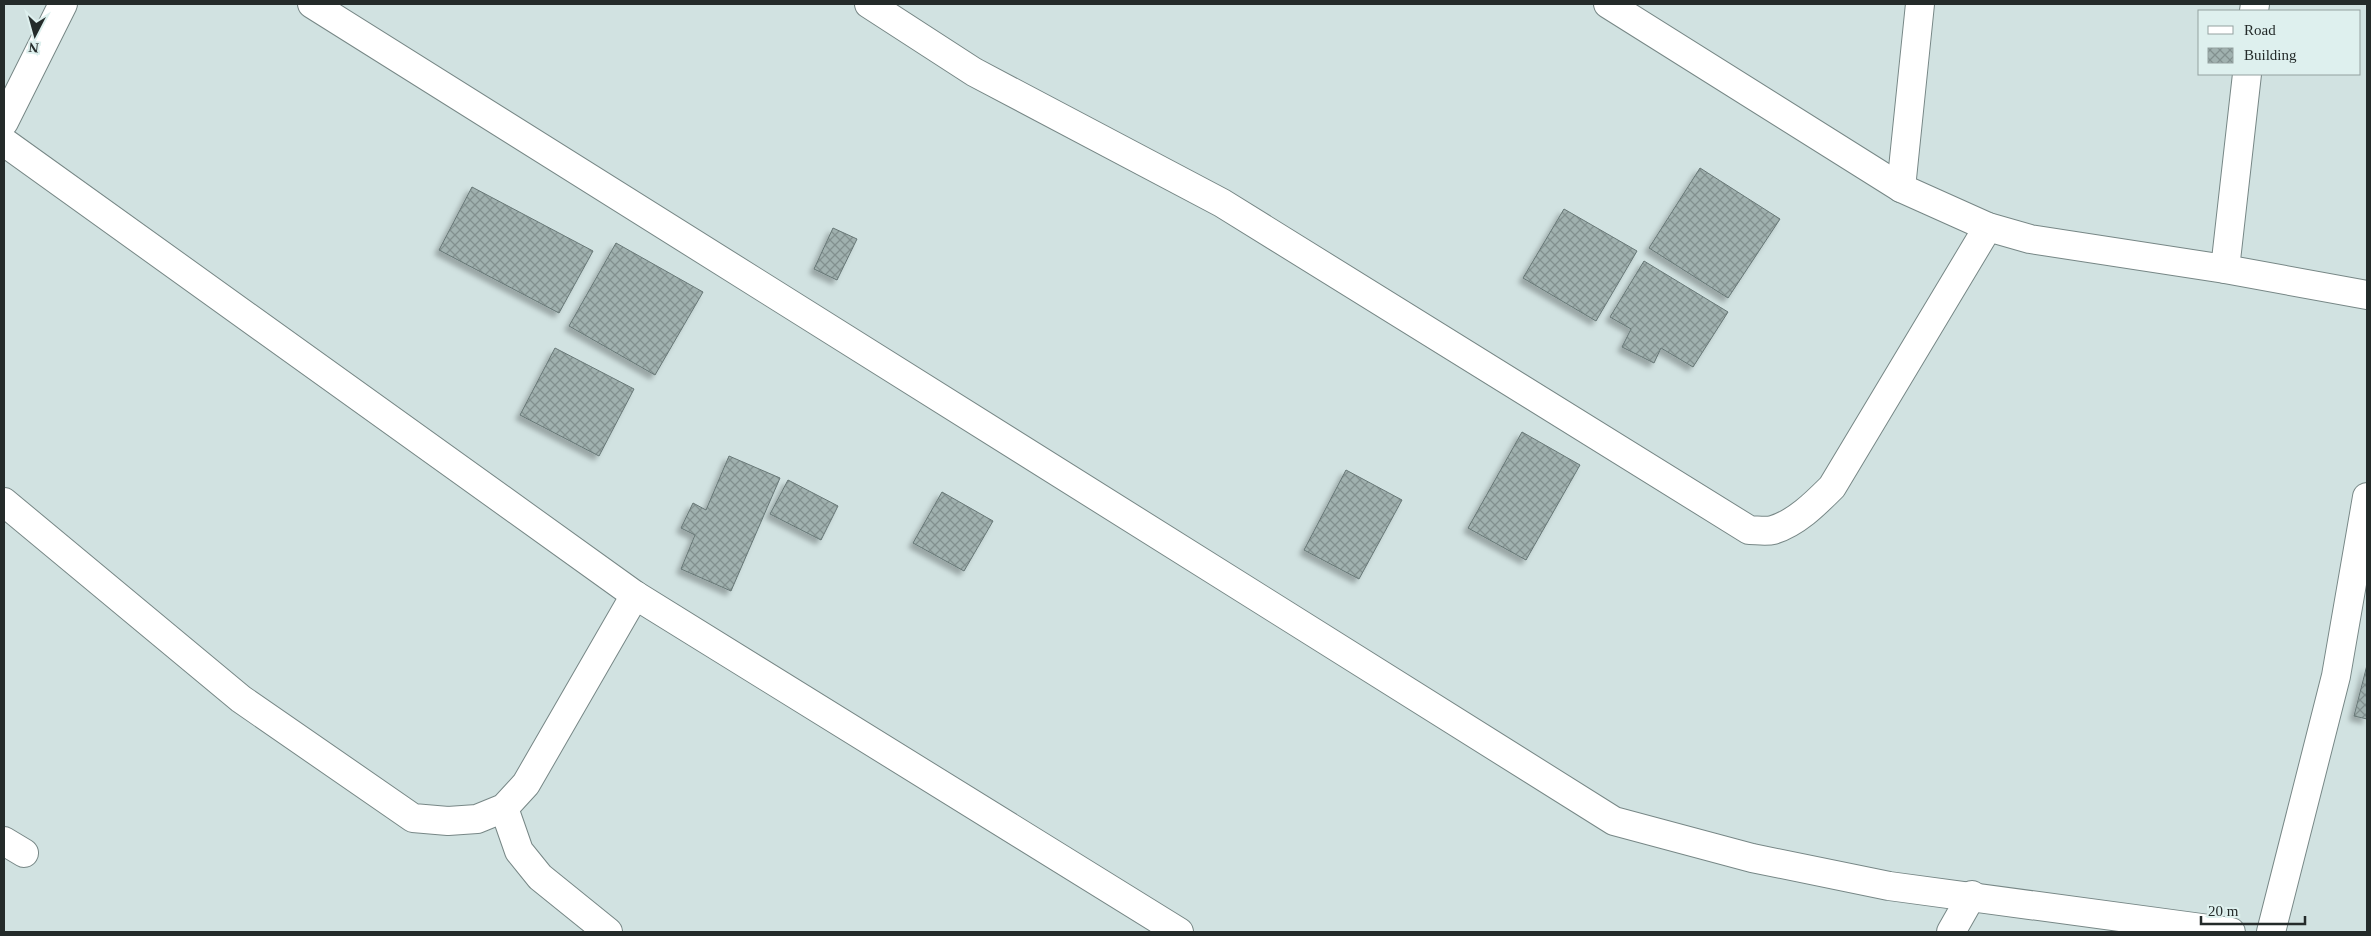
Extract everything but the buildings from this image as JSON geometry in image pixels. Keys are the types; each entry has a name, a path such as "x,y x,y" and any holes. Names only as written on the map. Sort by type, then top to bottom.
{"street":[{"path":"4,122 63,4"},
{"path":"312,4 1614,821 1752,858 1889,886 1972,895 2231,932"},
{"path":"870,4 899,12 974,72 1222,203 1749,530 1771,531 1793,521 1817,503 1832,487 1988,227"},
{"path":"1608,4 1901,188 1988,227 2030,239 2225,269 2367,295"},
{"path":"1901,188 1920,4"},
{"path":"2225,269 2247,75"},
{"path":"4,142 634,595 1178,932"},
{"path":"2271,932 2336,676 2367,497"},
{"path":"4,502 241,698 413,818 448,821 477,819 504,808 526,784 634,595"},
{"path":"504,808 518,851 540,877 608,932"},
{"path":"1951,932 1972,895"}]}
